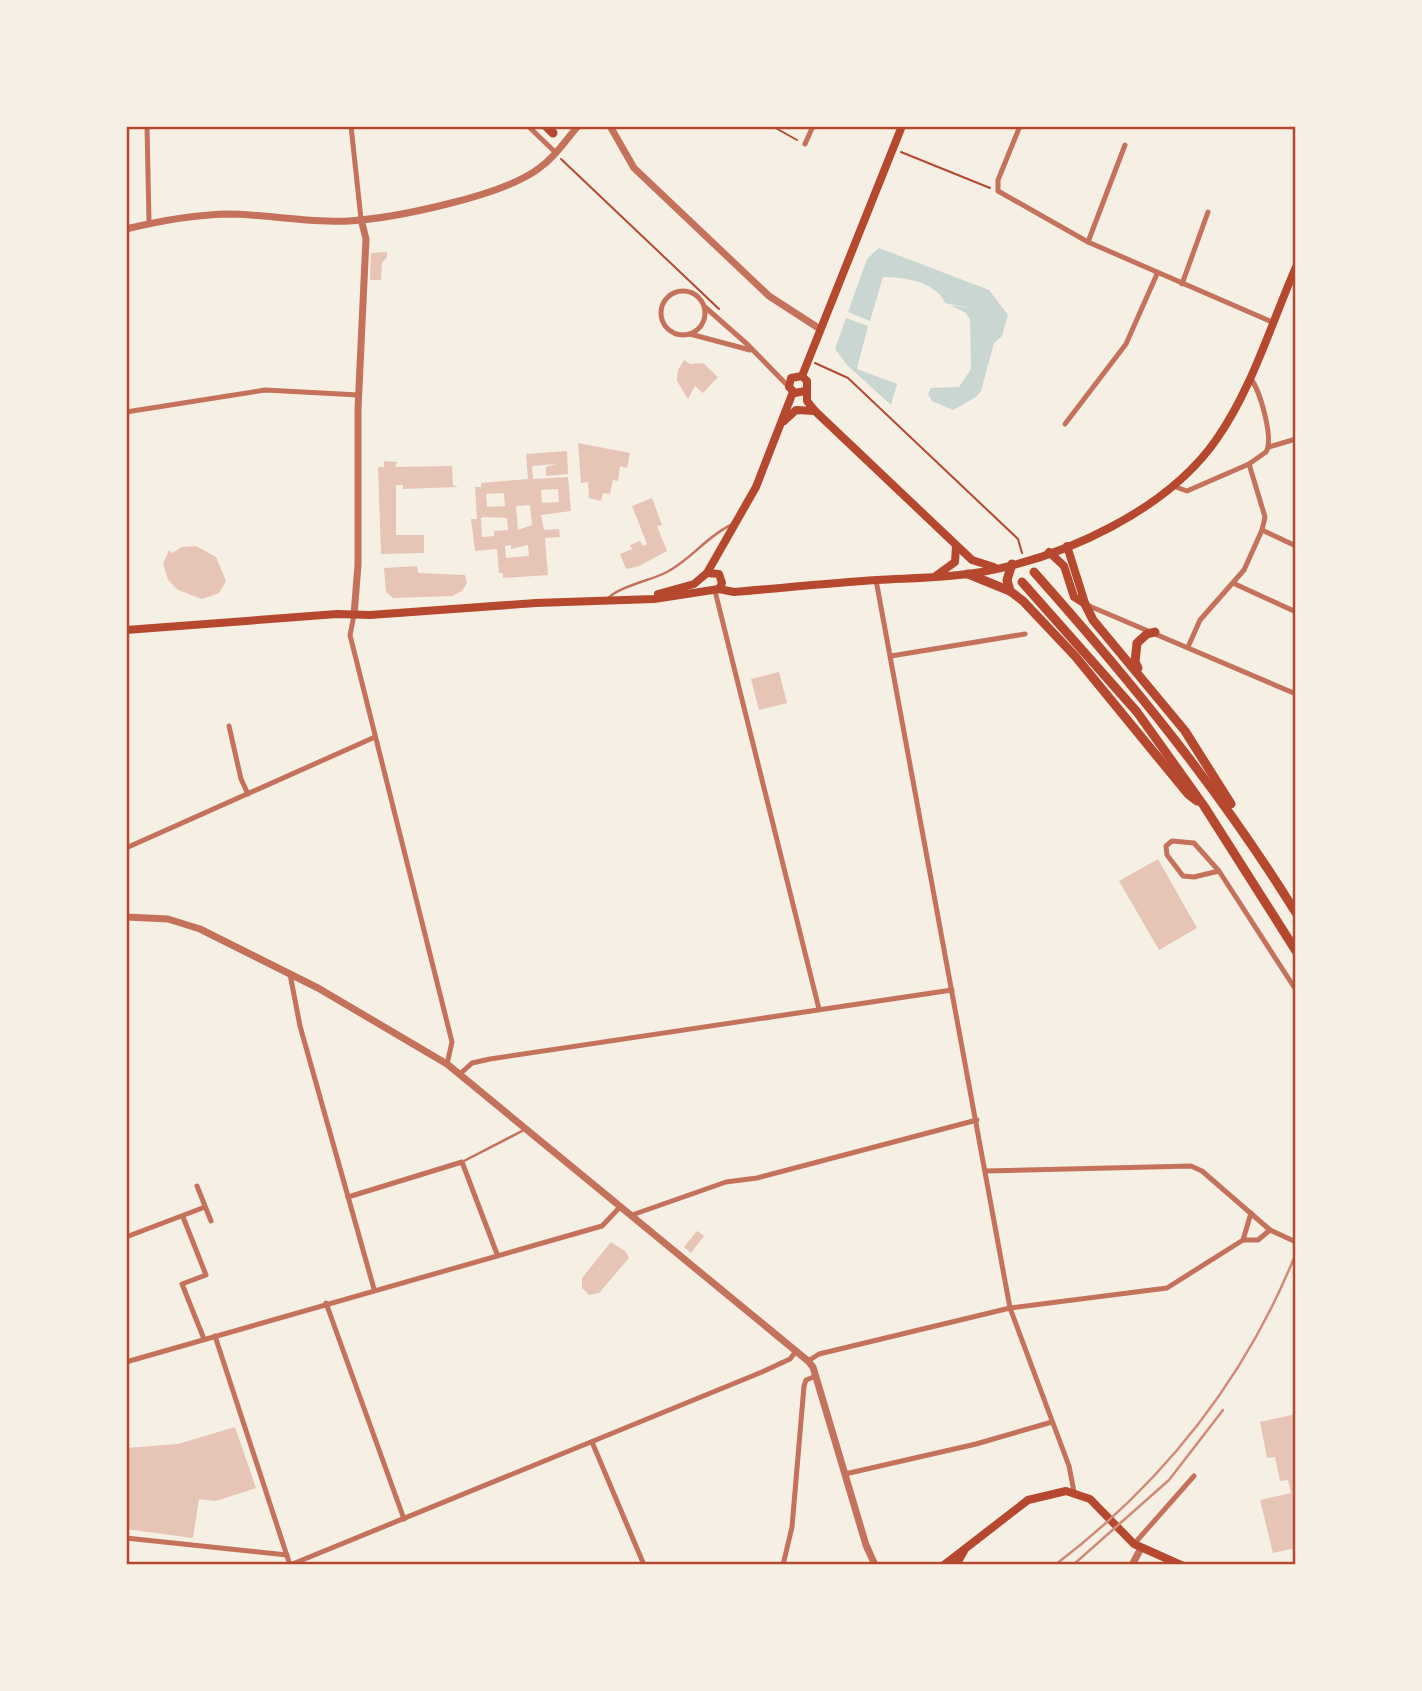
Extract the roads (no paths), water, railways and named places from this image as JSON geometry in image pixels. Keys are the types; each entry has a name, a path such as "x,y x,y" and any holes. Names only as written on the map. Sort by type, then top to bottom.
{"highway":[{"path":"1010,591 1007,580 1012,564"},
{"path":"1034,572 1148,703 1249,836"},
{"path":"968,574 1010,591 1075,656 1188,794 1204,806"},
{"path":"1022,582 1137,712 1204,806 1296,951"},
{"path":"1086,604 1093,620 1185,731 1296,913"},
{"path":"1144,679 1135,662 1134,651 1137,643 1147,634 1155,632"}],"main road":[{"path":"714,591 703,586 704,576 756,487 782,423 791,389 808,359 902,126"},
{"path":"126,630 714,591 734,592 968,574 1025,560 1067,546 1143,509 1173,486 1218,437 1249,377 1296,267"},
{"path":"797,376 807,381 805,391 815,411 957,546 977,563 997,567"},
{"path":"791,389 805,391"},
{"path":"782,423 796,410 815,411"},
{"path":"934,576 955,562 957,546"},
{"path":"1067,546 1086,604"},
{"path":"1049,552 1064,566 1074,597 1086,604"},
{"path":"643,597 687,587 716,572 721,577 714,591"},
{"path":"944,1565 1028,1500 1054,1492 1074,1492 1090,1499 1138,1546 1181,1565"},
{"path":"956,1565 964,1551"}],"street":[{"path":"147,126 149,222"},
{"path":"351,126 361,219 366,239 359,395 358,565 350,635 452,1042 447,1064"},
{"path":"528,126 556,153"},
{"path":"610,126 634,168 769,296 820,329"},
{"path":"805,144 813,126"},
{"path":"1020,126 998,180 998,191 1088,242 1272,322"},
{"path":"126,229 149,222 227,214 361,219 494,191 526,177 556,153 576,127"},
{"path":"1088,242 1125,145"},
{"path":"1182,284 1208,212"},
{"path":"1065,424 1126,344 1157,274"},
{"path":"750,349 690,334 679,334 666,326 661,314 663,303 673,293 684,291 696,295 704,307 739,336 791,389"},
{"path":"690,334 703,322 704,307"},
{"path":"731,344 739,336"},
{"path":"774,372 797,376"},
{"path":"1249,377 1256,385 1269,447"},
{"path":"126,412 265,390 359,395"},
{"path":"1173,486 1187,491 1249,464 1269,447 1296,439"},
{"path":"1188,646 1200,620 1224,589 1235,584 1262,530 1265,517 1249,464"},
{"path":"1262,530 1296,546"},
{"path":"876,580 1010,1308 1069,1466 1074,1492"},
{"path":"1235,584 1296,612"},
{"path":"714,591 819,1009"},
{"path":"1086,604 1296,694"},
{"path":"891,656 1026,634"},
{"path":"229,726 241,779 248,794"},
{"path":"126,848 375,737"},
{"path":"1219,871 1183,876 1167,856 1166,846 1172,841 1194,843 1219,871 1296,990"},
{"path":"126,917 160,918 183,923 290,974 447,1064 808,1361 816,1376 875,1565"},
{"path":"290,974 300,1026 374,1289"},
{"path":"460,1074 472,1063 490,1059 953,990"},
{"path":"632,1215 726,1182 757,1178 865,1147 977,1120"},
{"path":"348,1197 462,1162 497,1254"},
{"path":"985,1171 1191,1166 1202,1171 1270,1230 1296,1242"},
{"path":"197,1186 211,1222"},
{"path":"126,1362 602,1226 621,1206"},
{"path":"126,1237 205,1208"},
{"path":"1243,1240 1251,1213"},
{"path":"183,1217 205,1275 182,1284 204,1339"},
{"path":"808,1361 819,1354 1010,1308 1167,1288 1243,1240 1258,1240 1270,1230"},
{"path":"326,1303 404,1519"},
{"path":"215,1336 290,1565 762,1372 790,1359 796,1351"},
{"path":"783,1565 792,1527 804,1386 806,1380 816,1376"},
{"path":"845,1474 976,1444 1052,1422"},
{"path":"592,1442 644,1565"},
{"path":"1132,1565 1138,1546 1194,1476"},
{"path":"126,1538 287,1555"}],"lane":[{"path":"607,600 612,593 676,567 723,528 737,522"},
{"path":"462,1162 512,1139 526,1129"}],"railway":[{"path":"1055,1565 1131,1499 1197,1426 1252,1344 1296,1253"},
{"path":"1073,1565 1169,1480 1223,1410"}]}
